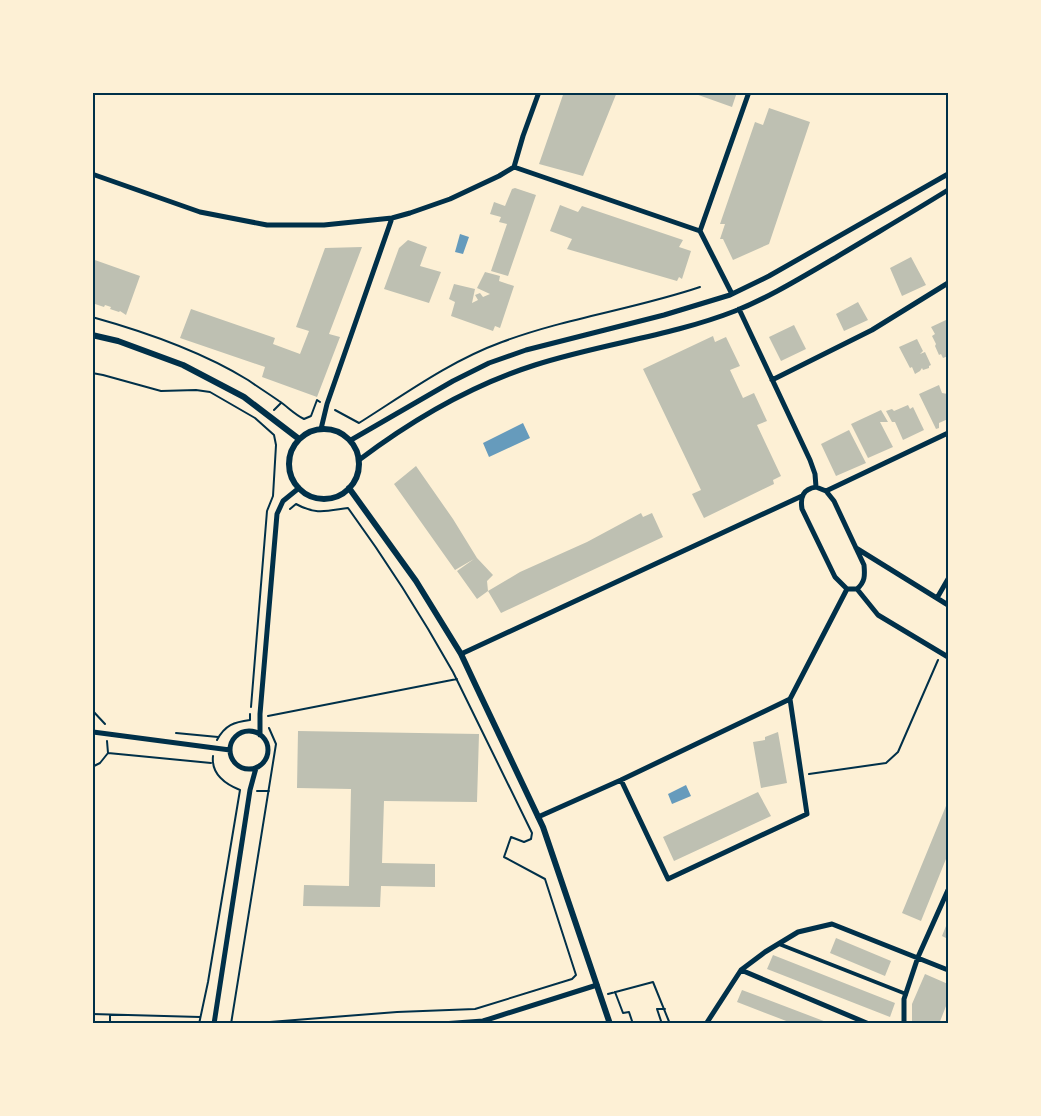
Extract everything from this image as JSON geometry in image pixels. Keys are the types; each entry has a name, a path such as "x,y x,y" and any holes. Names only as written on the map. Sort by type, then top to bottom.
{"street":[{"path":"92,174 200,212 267,226 324,225 392,218 450,199 514,167 539,92"},
{"path":"700,231 749,92"},
{"path":"514,167 700,231 732,294"},
{"path":"351,440 452,381 489,364 526,350 664,315 732,294 769,276 948,174"},
{"path":"360,460 409,425 462,395 498,378 535,365 716,318 779,291 948,190"},
{"path":"321,429 327,404 392,218"},
{"path":"772,380 872,330 948,283"},
{"path":"739,309 810,460 816,487"},
{"path":"92,335 118,341 192,370 244,396 299,439"},
{"path":"332,429 351,440 360,460 357,475 350,488 340,495 330,498 313,496 299,488 293,479 290,469 290,458 293,448 299,439 309,432 332,429"},
{"path":"826,491 948,433"},
{"path":"461,654 802,496 809,488 816,487 826,491 834,501 864,565 865,576 863,583 857,589 848,589 835,577 802,509 802,496"},
{"path":"260,735 260,714 277,514 283,501 299,488"},
{"path":"350,488 416,581 461,654 538,817 610,1024"},
{"path":"856,548 948,606"},
{"path":"937,598 948,579"},
{"path":"621,780 668,879 807,814 790,699 848,589"},
{"path":"857,589 878,615 948,657"},
{"path":"538,817 621,780 790,699"},
{"path":"92,739 93,730 230,750"},
{"path":"244,732 255,732 260,735 268,744 268,756 265,761 256,768 244,769 238,766 234,762 230,750 234,739 244,732"},
{"path":"214,1024 250,790 256,768"},
{"path":"904,1024 904,999 918,957 948,890"},
{"path":"706,1024 741,970 798,932 832,924 948,970"},
{"path":"779,944 906,994"},
{"path":"741,970 869,1024"},
{"path":"442,1024 483,1022 597,985"}],"path":[{"path":"92,317 133,329 191,351 246,379 281,402 294,414 304,419 311,416 317,400 360,423 460,360 501,342 544,328 642,305 700,287"},
{"path":"92,373 103,374 162,391 196,390 210,392 255,418 274,435 276,445 273,496 267,511 250,720 234,722 225,728 214,748 212,763 217,775 229,786 240,790 208,982 199,1024"},
{"path":"243,1024 397,1012 476,1009 572,979 576,976 545,879 504,857 512,837 524,842 531,839 532,833 457,679 404,591 348,508 322,513 306,510 296,504 288,510"},
{"path":"801,775 886,763 898,752 941,653"},
{"path":"260,714 268,716 457,679"},
{"path":"92,710 106,726"},
{"path":"231,1024 276,744 267,724 268,712"},
{"path":"172,733 218,738"},
{"path":"92,767 100,763 108,753 212,763"},
{"path":"601,996 653,982 670,1024"},
{"path":"616,992 622,1014 629,1012 633,1024"},
{"path":"662,1024 657,1009 665,1008"},
{"path":"92,1014 200,1017"},
{"path":"110,1015 110,1024"}],"water":[{"path":"460,234 469,237 463,254 455,252"},
{"path":"523,423 530,438 489,457 483,443"},
{"path":"686,785 691,796 672,804 668,794"}],"building":[{"path":"564,92 617,92 583,176 539,164"},
{"path":"690,92 737,92 732,107"},
{"path":"769,108 810,122 769,244 733,260 723,239 720,239 725,224 720,224 755,122 763,125"},
{"path":"515,188 536,195 508,276 491,271 507,224 499,222 501,217 490,214 494,202 505,206 512,189"},
{"path":"560,205 578,212 582,206 683,240 679,247 691,251 682,279 679,277 677,281 567,249 572,239 550,231"},
{"path":"408,240 427,247 420,266 441,272 429,303 384,289 399,248"},
{"path":"362,247 329,334 340,337 317,397 262,377 265,367 180,338 191,309 275,338 273,344 300,354 309,331 296,327 325,248"},
{"path":"911,257 926,285 902,296 890,268"},
{"path":"92,259 140,276 126,315 120,311 110,309 111,307 92,303"},
{"path":"485,272 500,276 499,281 514,286 500,328 495,326 493,331 451,316 455,302 449,299 454,284 475,289 472,303 478,300 475,295 480,293 483,297 490,294 477,288"},
{"path":"858,302 868,320 844,331 836,314"},
{"path":"946,320 948,325 948,356 943,358 941,354 939,355 935,346 936,344 932,336 935,334 931,327"},
{"path":"794,325 806,349 781,361 769,337"},
{"path":"713,336 715,342 726,337 740,366 730,370 743,398 754,393 767,421 757,425 781,476 773,480 774,484 704,518 692,494 701,490 643,369"},
{"path":"917,339 923,351 920,354 925,352 931,365 923,370 922,368 915,374 899,347"},
{"path":"939,385 942,393 948,394 948,419 939,423 939,428 936,429 919,394"},
{"path":"908,405 910,409 913,407 924,430 903,440 895,422 892,422 886,411 892,409 894,411"},
{"path":"881,410 888,422 880,422 893,447 868,458 851,424"},
{"path":"849,430 866,463 836,476 821,444"},
{"path":"416,466 453,519 477,558 493,575 487,581 488,591 477,599 457,571 474,559 455,570 394,484"},
{"path":"641,513 643,517 652,513 663,537 501,613 488,591 520,572 587,542"},
{"path":"298,731 479,734 477,802 384,801 382,863 435,864 435,887 381,886 380,907 303,906 304,885 349,886 351,789 297,788"},
{"path":"778,732 787,783 761,788 753,742 765,740 765,737"},
{"path":"758,792 771,816 674,861 663,837"},
{"path":"948,801 948,854 921,921 902,913"},
{"path":"948,921 948,939 942,936"},
{"path":"836,938 891,961 885,976 830,953"},
{"path":"773,955 895,1003 890,1017 767,969"},
{"path":"925,974 948,984 948,1001 939,1024 912,1024 912,1004"},
{"path":"742,990 829,1024 794,1024 737,1002"}]}
